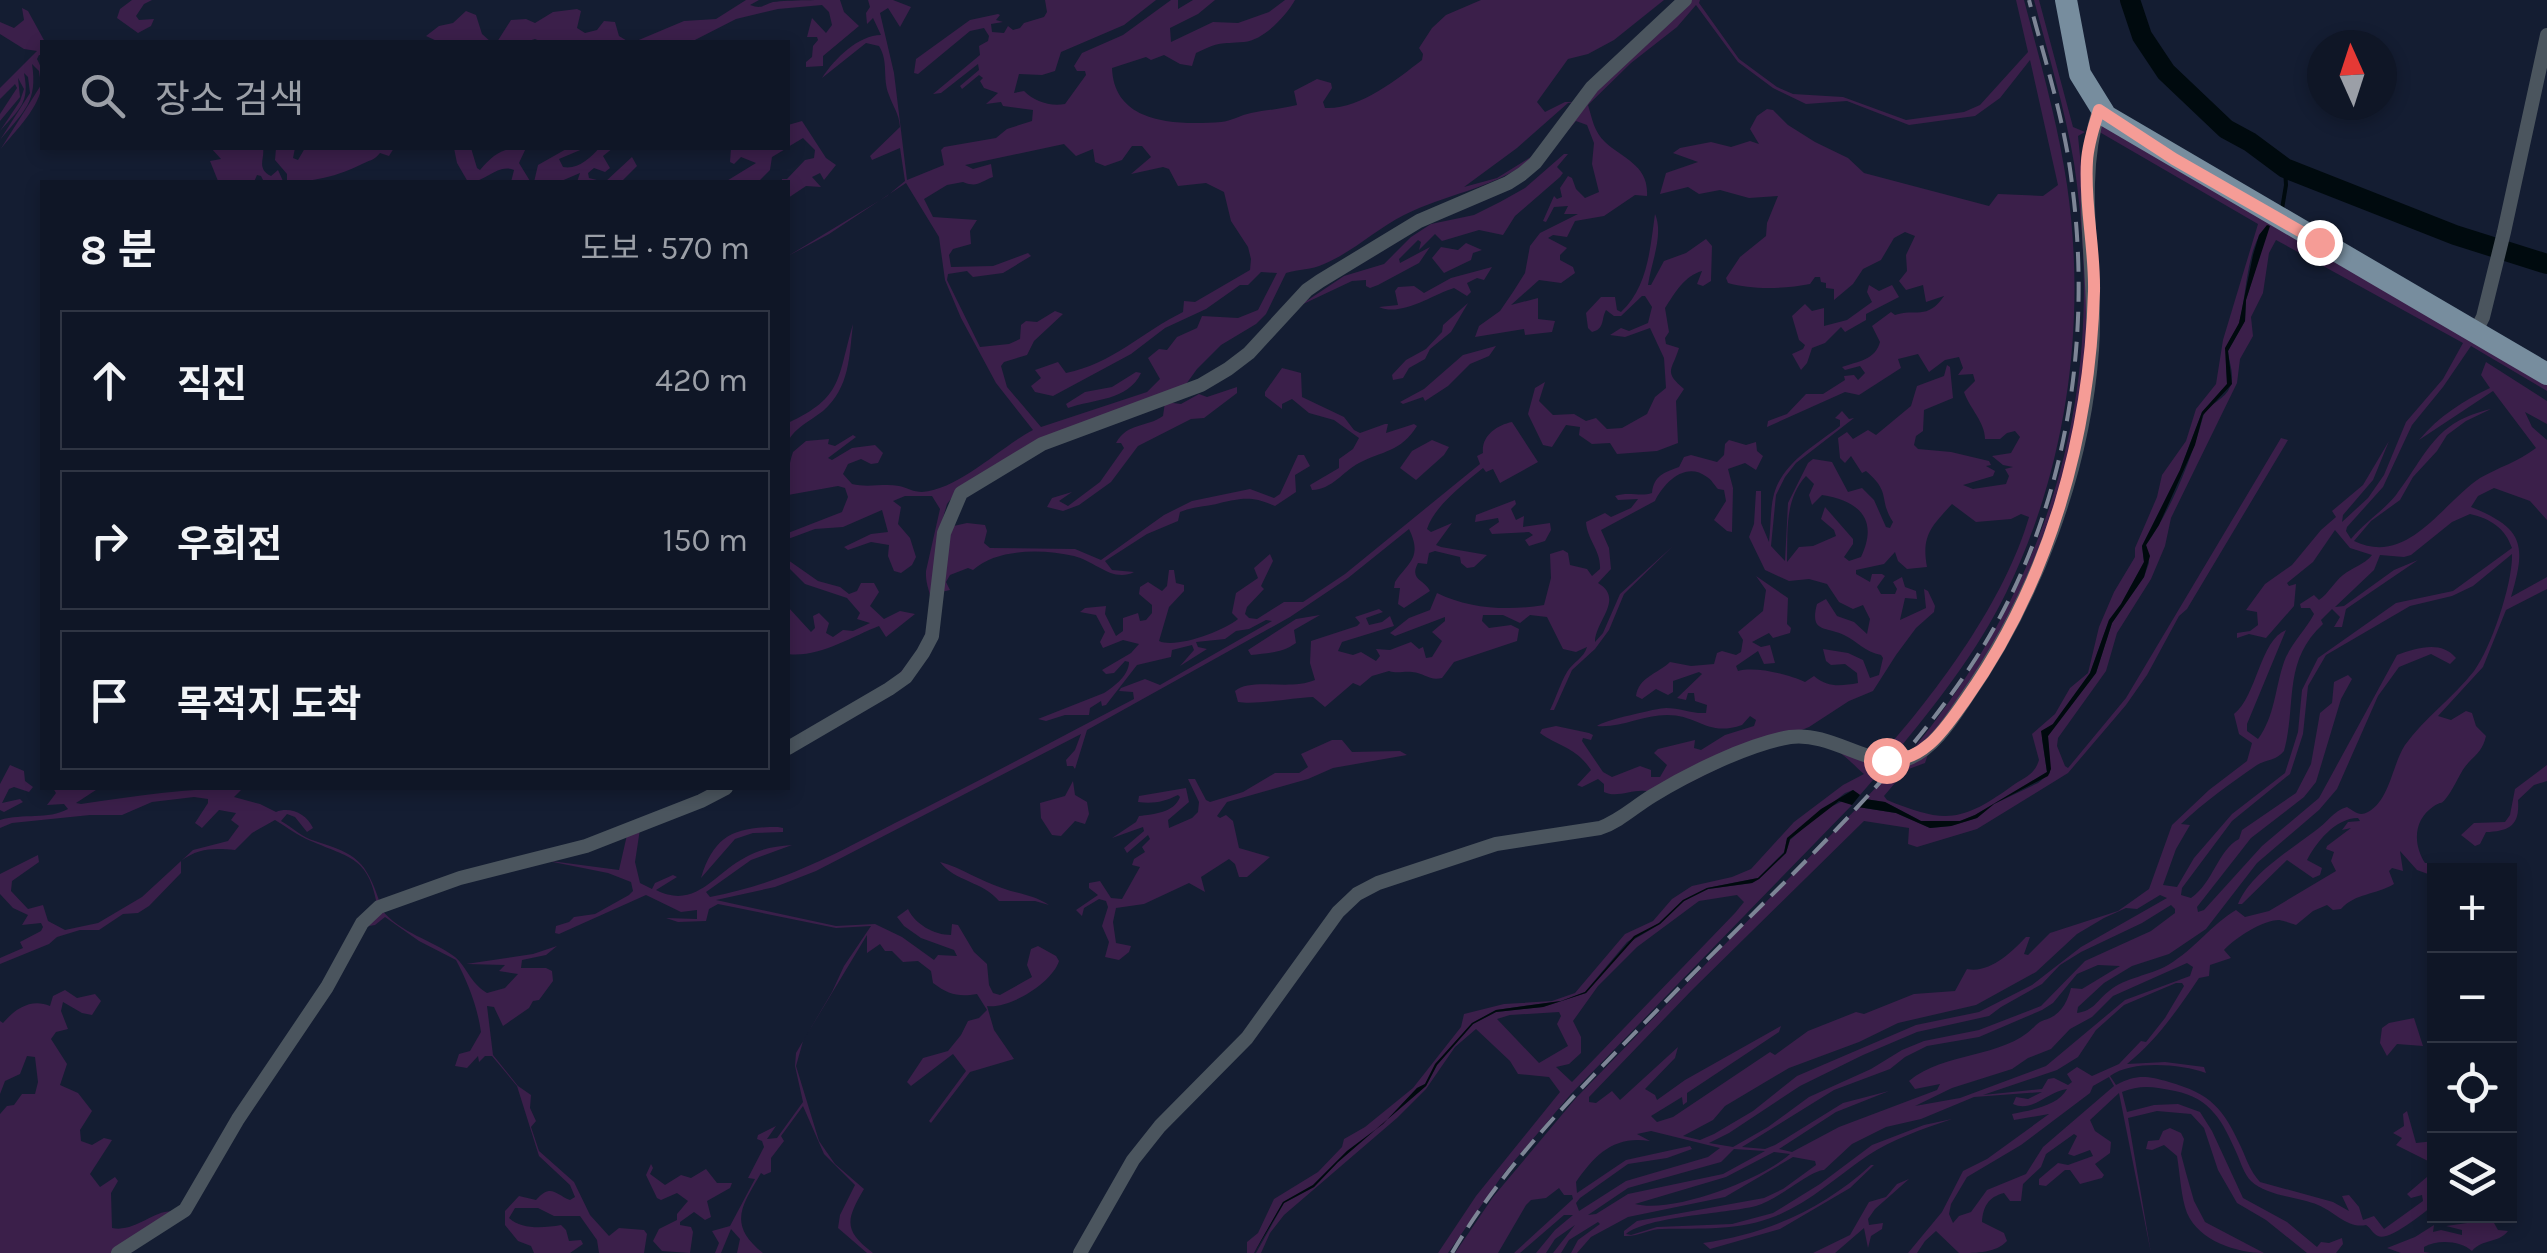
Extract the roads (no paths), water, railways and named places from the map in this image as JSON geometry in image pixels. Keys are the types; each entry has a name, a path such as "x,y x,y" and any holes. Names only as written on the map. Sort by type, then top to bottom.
{"main road":[{"path":"2066,0 2080,74 2099,110 2174,159 2547,374"}],"street":[{"path":"790,747 889,689 906,677 924,653 932,636 944,533 961,493 1042,444 1201,385 1248,353 1307,290 1419,221 1508,184 1535,164 1605,74 1685,0"},
{"path":"2476,331 2495,270 2547,35"},
{"path":"1080,1253 1133,1160 1172,1112 1247,1038 1338,912 1366,888 1496,844 1600,828 1705,769 1789,737 1815,736 1873,758 1898,761 1909,759 1941,732 1991,663 2030,586 2054,525 2074,456 2092,350 2094,282 2086,179 2089,143 2099,110"},
{"path":"118,1253 185,1210 238,1119 327,987 362,923 378,907 460,878 601,841 722,790"}],"waterway":[{"path":"2130,0 2142,36 2166,72 2226,129 2285,168 2455,235 2547,264"},
{"path":"2282,209 2285,168"}],"railway":[{"path":"1452,1253 1501,1181 1557,1114 1836,830 1910,747 1976,658 2007,604 2032,548 2051,490 2065,430 2078,307 2078,245 2069,161 2029,0"}]}
